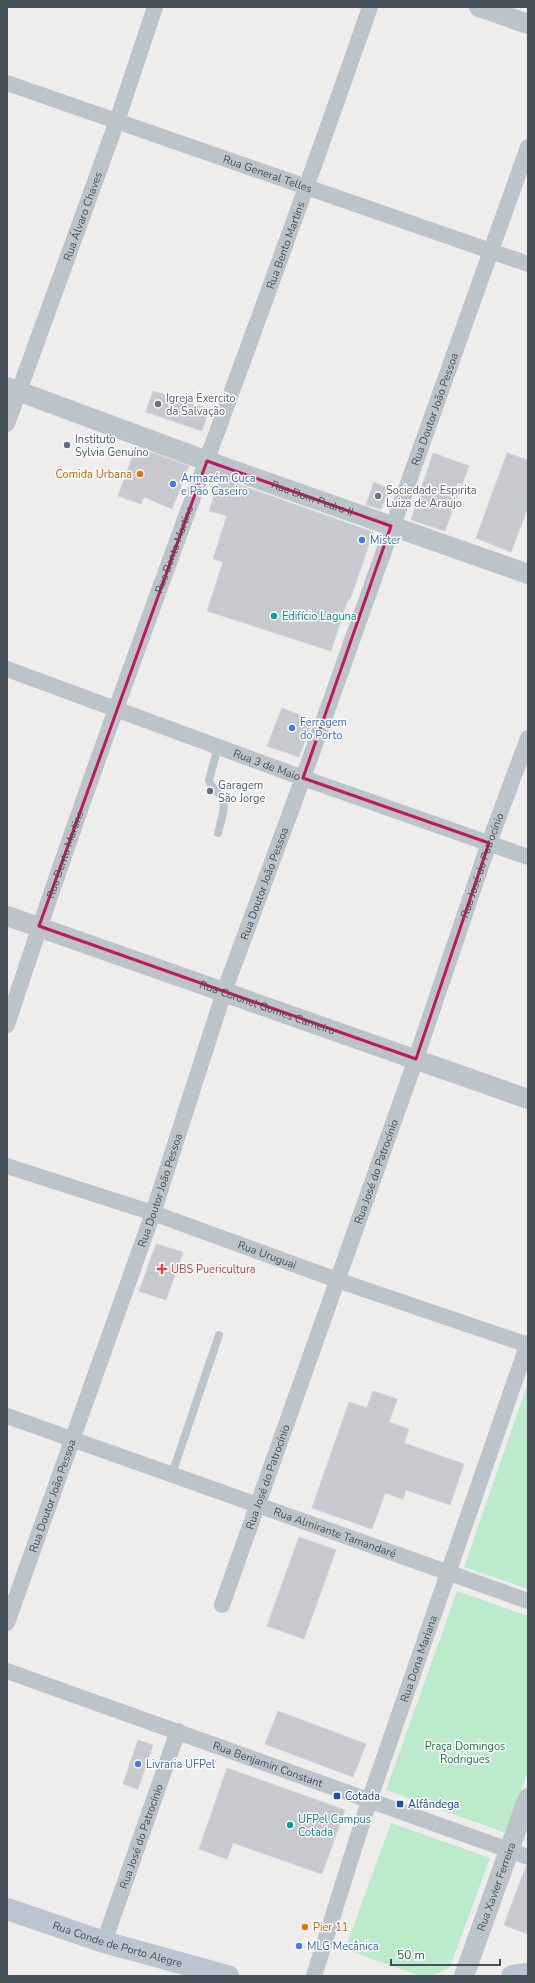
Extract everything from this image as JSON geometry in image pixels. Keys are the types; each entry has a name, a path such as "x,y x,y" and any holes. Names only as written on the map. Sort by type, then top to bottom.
{"main road":[{"name":"Rua Conde de Porto Alegre","path":"7,1909 104,1942 228,1976"},
{"path":"512,1976 528,1974"}],"street":[{"name":"Rua Álvaro Chaves","path":"7,424 13,390 116,121 155,7"},
{"name":"Rua Bento Martins","path":"7,1025 39,926 115,709 308,187 370,7"},
{"path":"479,7 528,24"},
{"name":"Rua General Telles","path":"7,83 528,264"},
{"name":"Rua Doutor João Pessoa","path":"7,1623 153,1213 224,992 528,147"},
{"name":"Rua Dom Pedro II","path":"13,390 207,461 528,574"},
{"name":"Rua 3 de Maio","path":"7,669 302,778 528,857"},
{"name":"Rua José do Patrocínio","path":"222,1605 416,1059 489,843 528,738"},
{"name":"Rua Coronel Gomes Carneiro","path":"7,916 528,1099"},
{"name":"Rua Uruguai","path":"7,1166 153,1213 337,1280 528,1344"},
{"name":"Rua Dona Mariana","path":"314,1976 369,1801 528,1344"},
{"name":"Rua Almirante Tamandaré","path":"7,1416 528,1601"},
{"name":"Rua Benjamin Constant","path":"7,1671 528,1857"},
{"name":"Rua José do Patrocínio","path":"104,1942 178,1731"},
{"name":"Rua Xavier Ferreira","path":"464,1976 528,1798"}],"lane":[{"path":"218,747 209,780 210,786 222,798 224,804 218,833"},
{"path":"172,1474 219,1335"}],"highlighted area":[{"path":"207,461 391,526 303,778 489,843 416,1059 39,926"}],"green space":[{"path":"528,1383 528,1589 464,1567"},
{"name":"Praça Domingos Rodrigues","path":"457,1591 528,1616 528,1771 506,1833 386,1790"},
{"path":"391,1823 490,1858 450,1967 432,1976 420,1976 345,1949"}],"building":[{"path":"153,391 209,409 202,431 146,412"},
{"path":"136,447 189,466 172,509 144,497 141,504 118,496"},
{"path":"433,453 469,466 445,531 411,520"},
{"path":"507,453 528,460 528,507 511,552 476,538"},
{"path":"220,478 373,532 350,600 348,599 331,651 207,611 223,562 213,559 227,516 209,511"},
{"name":"Sociedade Espirita Luiza de Araujo","path":"374,482 390,489 381,509 366,505"},
{"name":"Ferragem do Porto","path":"282,708 313,720 299,757 267,746"},
{"name":"UBS Puericultura","path":"156,1244 183,1252 166,1300 139,1291"},
{"path":"373,1391 397,1399 389,1422 409,1429 404,1443 464,1464 450,1505 406,1490 403,1499 385,1493 372,1529 312,1508 349,1402 367,1408"},
{"path":"299,1537 336,1550 304,1639 267,1626"},
{"path":"278,1711 366,1744 353,1777 265,1744"},
{"name":"Livraria UFPel","path":"138,1740 153,1745 138,1789 123,1784"},
{"name":"UFPel Campus Cotada","path":"227,1768 345,1810 322,1874 233,1843 227,1859 199,1849"},
{"path":"526,1866 528,1866 528,1934 504,1925"}],"place":[{"name":"Igreja Exercito da Salvação","path":"158,404"},
{"name":"Instituto Sylvia Genuíno","path":"67,445"},
{"name":"Comida Urbana","path":"140,474"},
{"name":"Armazém Cuca e Pão Caseiro","path":"173,484"},
{"name":"Sociedade Espirita Luiza de Araujo","path":"378,496"},
{"name":"Mister","path":"362,540"},
{"name":"Edifício Laguna","path":"274,616"},
{"name":"Ferragem do Porto","path":"292,728"},
{"name":"Garagem São Jorge","path":"210,791"},
{"name":"UBS Puericultura","path":"162,1269"},
{"name":"Livraria UFPel","path":"138,1764"},
{"name":"Cotada","path":"337,1796"},
{"name":"Alfândega","path":"400,1804"},
{"name":"UFPel Campus Cotada","path":"290,1825"},
{"name":"Pier 11","path":"305,1927"},
{"name":"MLG Mecânica","path":"299,1946"}]}
